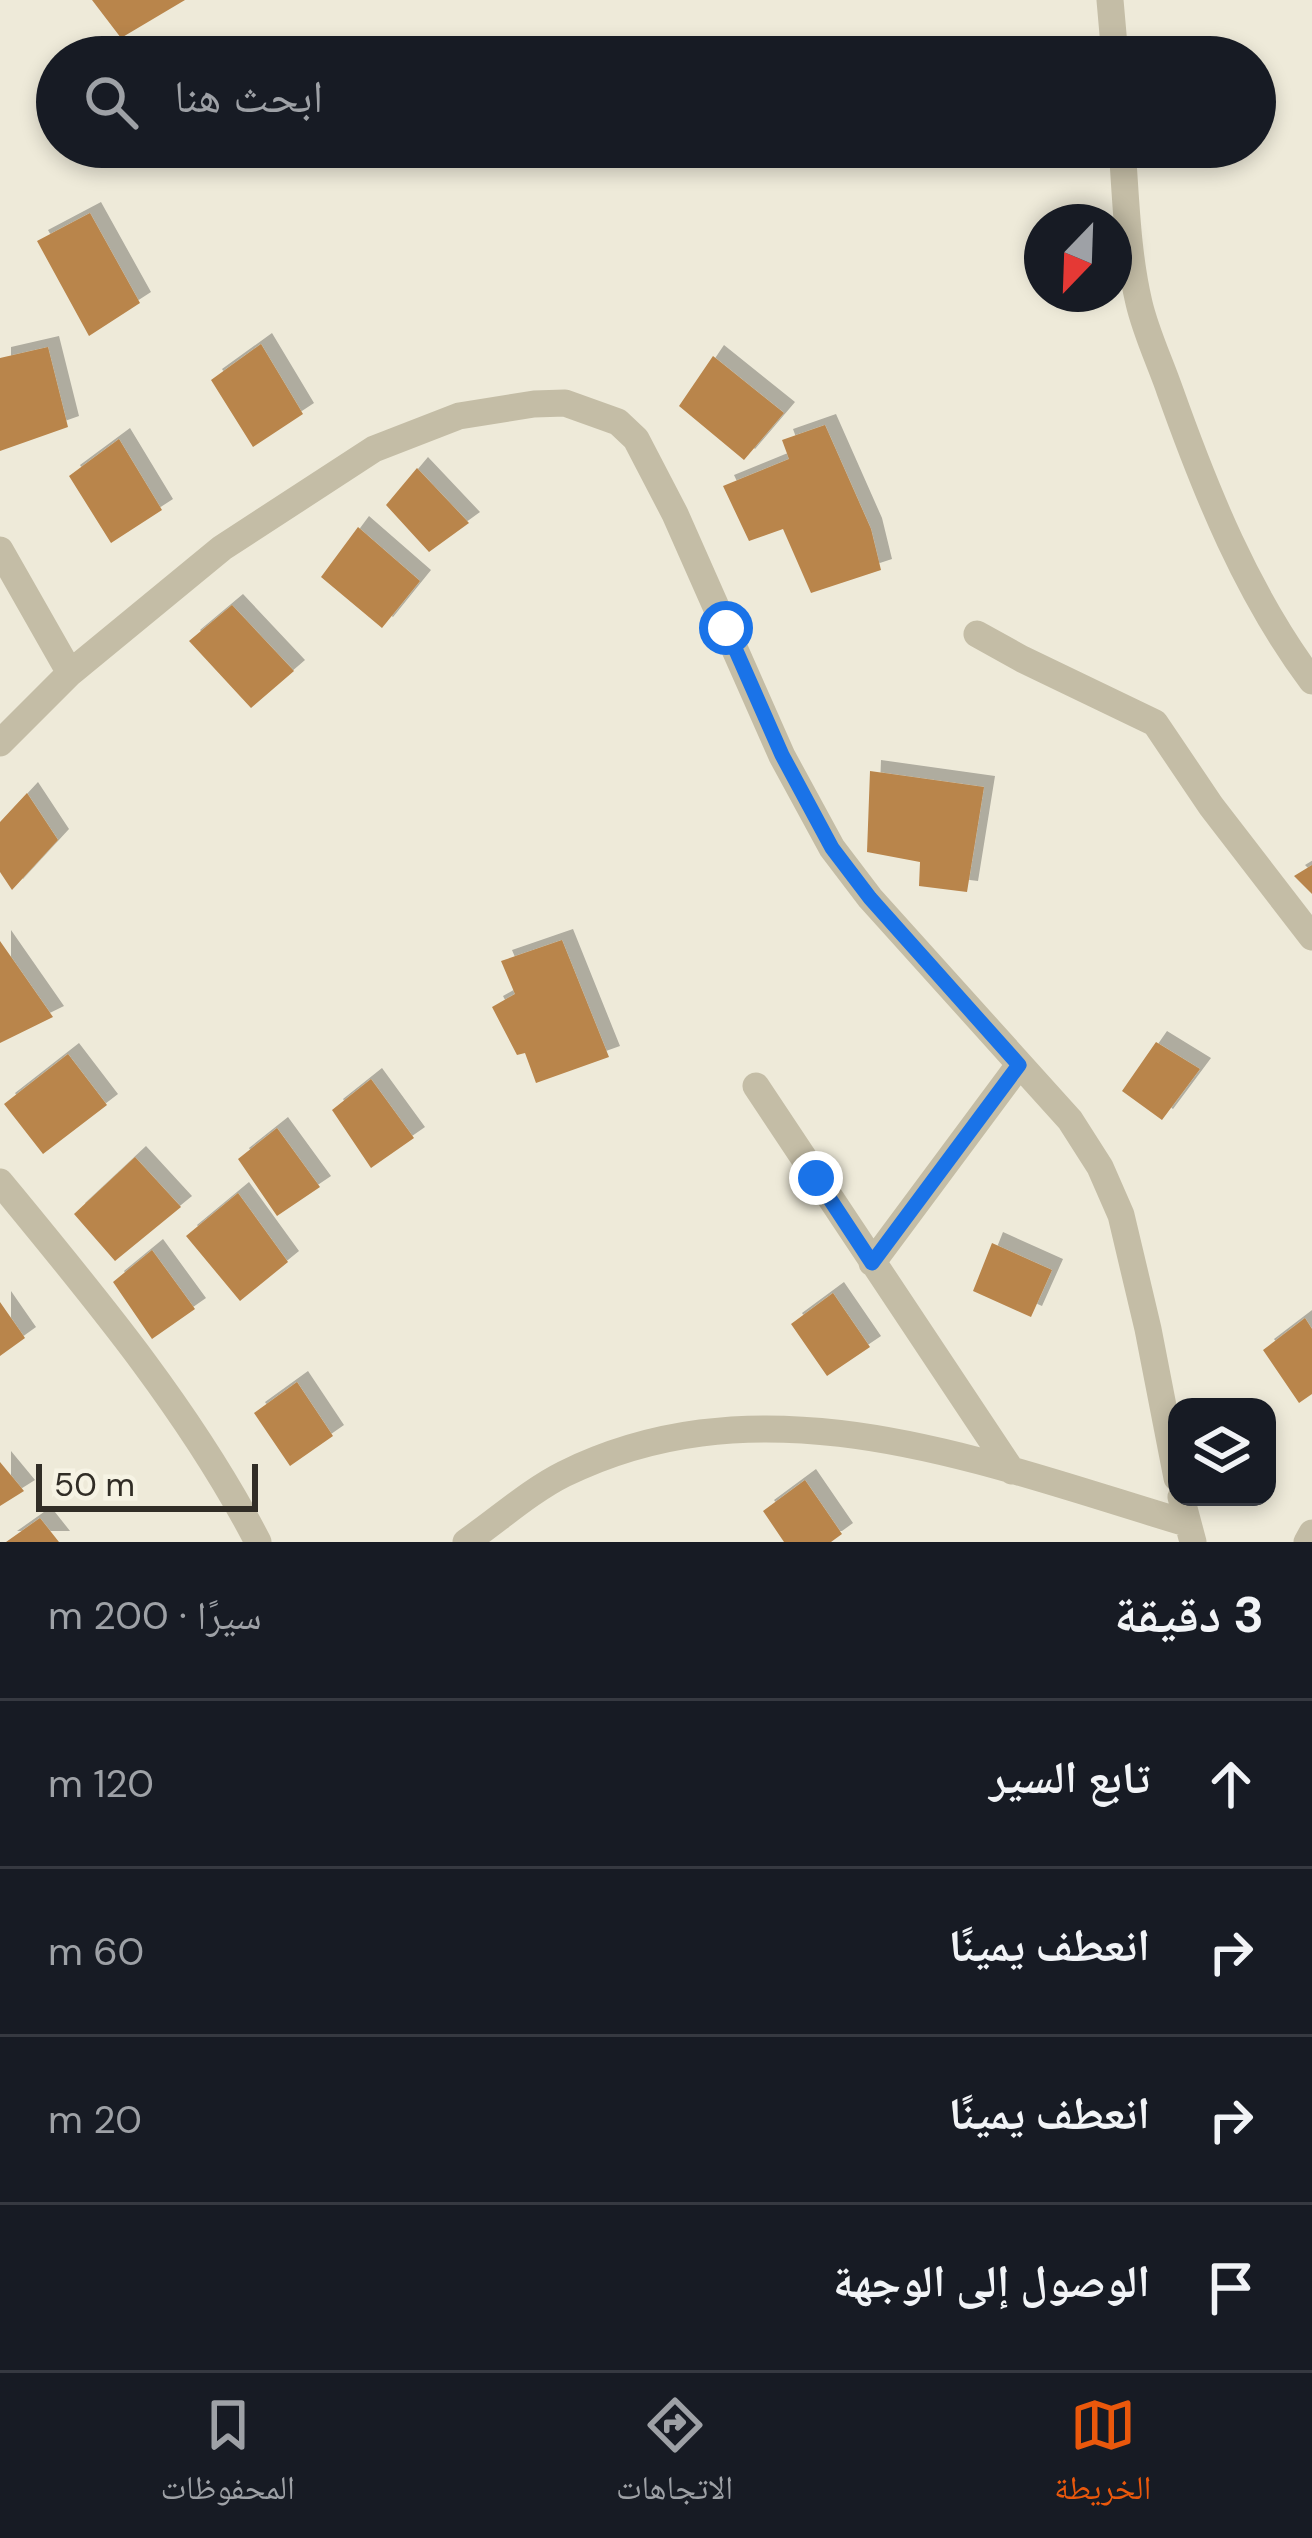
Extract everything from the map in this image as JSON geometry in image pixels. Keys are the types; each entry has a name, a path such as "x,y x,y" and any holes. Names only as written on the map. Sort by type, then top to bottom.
{"street":[{"path":"1110,0 1113,36"},
{"path":"1123,168 1129,249 1140,307 1208,491 1241,565 1312,681"},
{"path":"0,743 70,674 222,548 374,449 459,416 534,404 566,404 618,422 636,439 675,514 782,755 832,848 870,898 1070,1120 1100,1167 1120,1215 1168,1432"},
{"path":"0,550 70,674"},
{"path":"977,634 1155,723 1211,806 1312,937"},
{"path":"872,1263 1019,1065"},
{"path":"756,1086 1012,1471"},
{"path":"0,1182 171,1403 258,1542"},
{"path":"466,1542 562,1475 631,1448 710,1430 792,1426 843,1432 1012,1471 1186,1521"},
{"path":"1307,1542 1312,1533"}],"building":[{"path":"92,0 185,0 124,36 119,36"},
{"path":"90,213 140,303 89,336 37,241"},
{"path":"261,344 303,414 253,447 211,380"},
{"path":"48,347 68,427 0,451 0,358"},
{"path":"713,356 784,413 744,460 679,406"},
{"path":"825,425 871,529 881,570 811,593 783,529 749,541 723,486 789,459 782,440"},
{"path":"119,439 162,510 111,543 69,476"},
{"path":"417,468 469,523 429,552 386,505"},
{"path":"358,527 420,581 382,628 321,577"},
{"path":"232,605 294,671 251,708 189,641"},
{"path":"870,771 984,787 967,892 919,886 920,862 867,852"},
{"path":"27,793 58,840 12,890 0,872 0,822"},
{"path":"1312,865 1312,894 1294,876"},
{"path":"562,940 609,1057 536,1083 525,1053 517,1055 492,1007 515,994 501,961"},
{"path":"0,941 53,1017 0,1043"},
{"path":"1156,1042 1200,1069 1162,1120 1122,1091"},
{"path":"68,1054 107,1105 43,1154 4,1104"},
{"path":"371,1079 414,1138 371,1168 332,1110"},
{"path":"277,1128 320,1187 277,1216 238,1159"},
{"path":"135,1157 181,1207 115,1261 74,1214"},
{"path":"238,1193 288,1262 240,1301 186,1236"},
{"path":"992,1243 1052,1270 1031,1317 973,1291"},
{"path":"152,1250 195,1309 152,1339 113,1282"},
{"path":"833,1293 870,1347 827,1376 791,1324"},
{"path":"0,1302 25,1338 0,1356"},
{"path":"1305,1318 1312,1329 1312,1394 1299,1403 1263,1350"},
{"path":"297,1382 333,1436 290,1466 254,1413"},
{"path":"0,1462 24,1491 0,1506"},
{"path":"805,1480 842,1534 831,1542 784,1542 763,1511"},
{"path":"40,1518 59,1542 6,1542"}],"route":[{"path":"726,628 782,755 832,848 870,898 1019,1065 872,1263 816,1178"}]}
